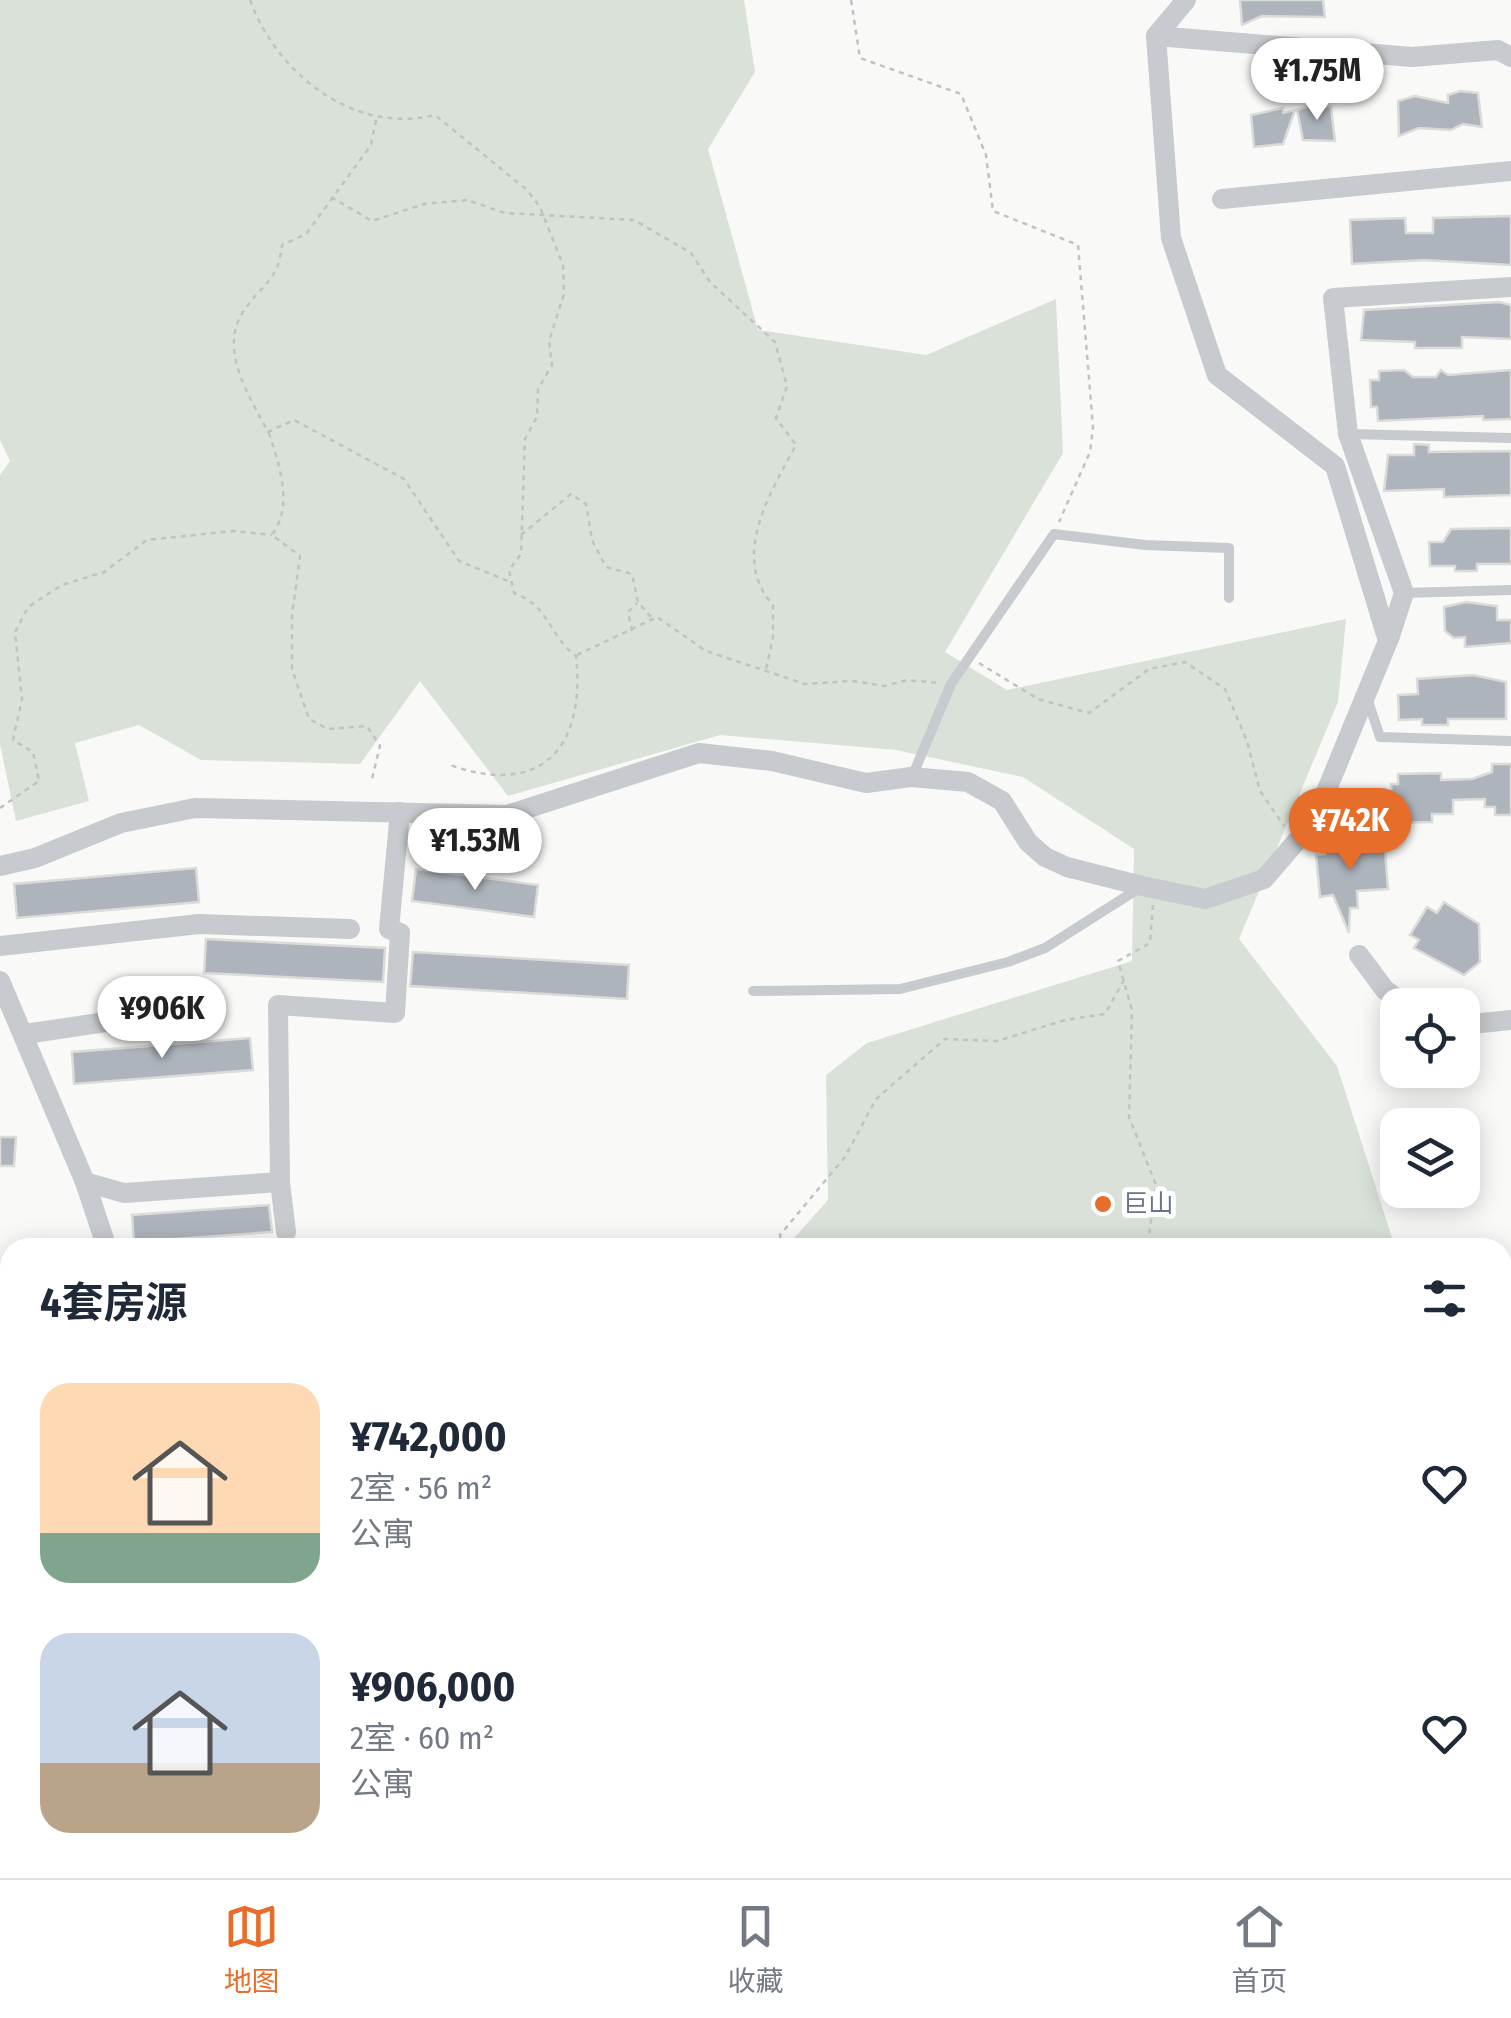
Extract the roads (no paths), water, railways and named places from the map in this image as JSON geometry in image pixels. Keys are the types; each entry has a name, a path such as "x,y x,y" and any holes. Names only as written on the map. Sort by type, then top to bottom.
{"street":[{"path":"1186,0 1156,36 1171,238 1217,375 1335,466 1388,641"},
{"path":"1156,36 1412,57 1498,50 1511,56"},
{"path":"1222,199 1511,170"},
{"path":"0,866 35,858 121,823 195,808 507,815 699,754 772,761 866,783 911,778 968,782 1002,801 1028,842 1046,857 1067,867 1148,888 1205,899 1264,879 1314,820 1404,593 1348,434 1333,298 1511,287"},
{"path":"286,1232 280,1182 278,1005 395,1013 400,932 389,929 400,812"},
{"path":"0,946 199,924 350,929"},
{"path":"1359,955 1384,988"},
{"path":"0,981 25,1034 105,1238"},
{"path":"25,1034 119,1020"},
{"path":"1480,1023 1511,1020"},
{"path":"85,1182 124,1193 280,1182"}],"lane":[{"path":"1348,434 1511,438"},
{"path":"911,778 951,684 1054,534 1145,545 1229,548 1229,598"},
{"path":"1404,593 1511,590"},
{"path":"1366,695 1380,737 1511,741"},
{"path":"753,991 900,989 1008,962 1046,948 1148,888"}],"place":[{"name":"巨山","path":"1103,1204"}]}
